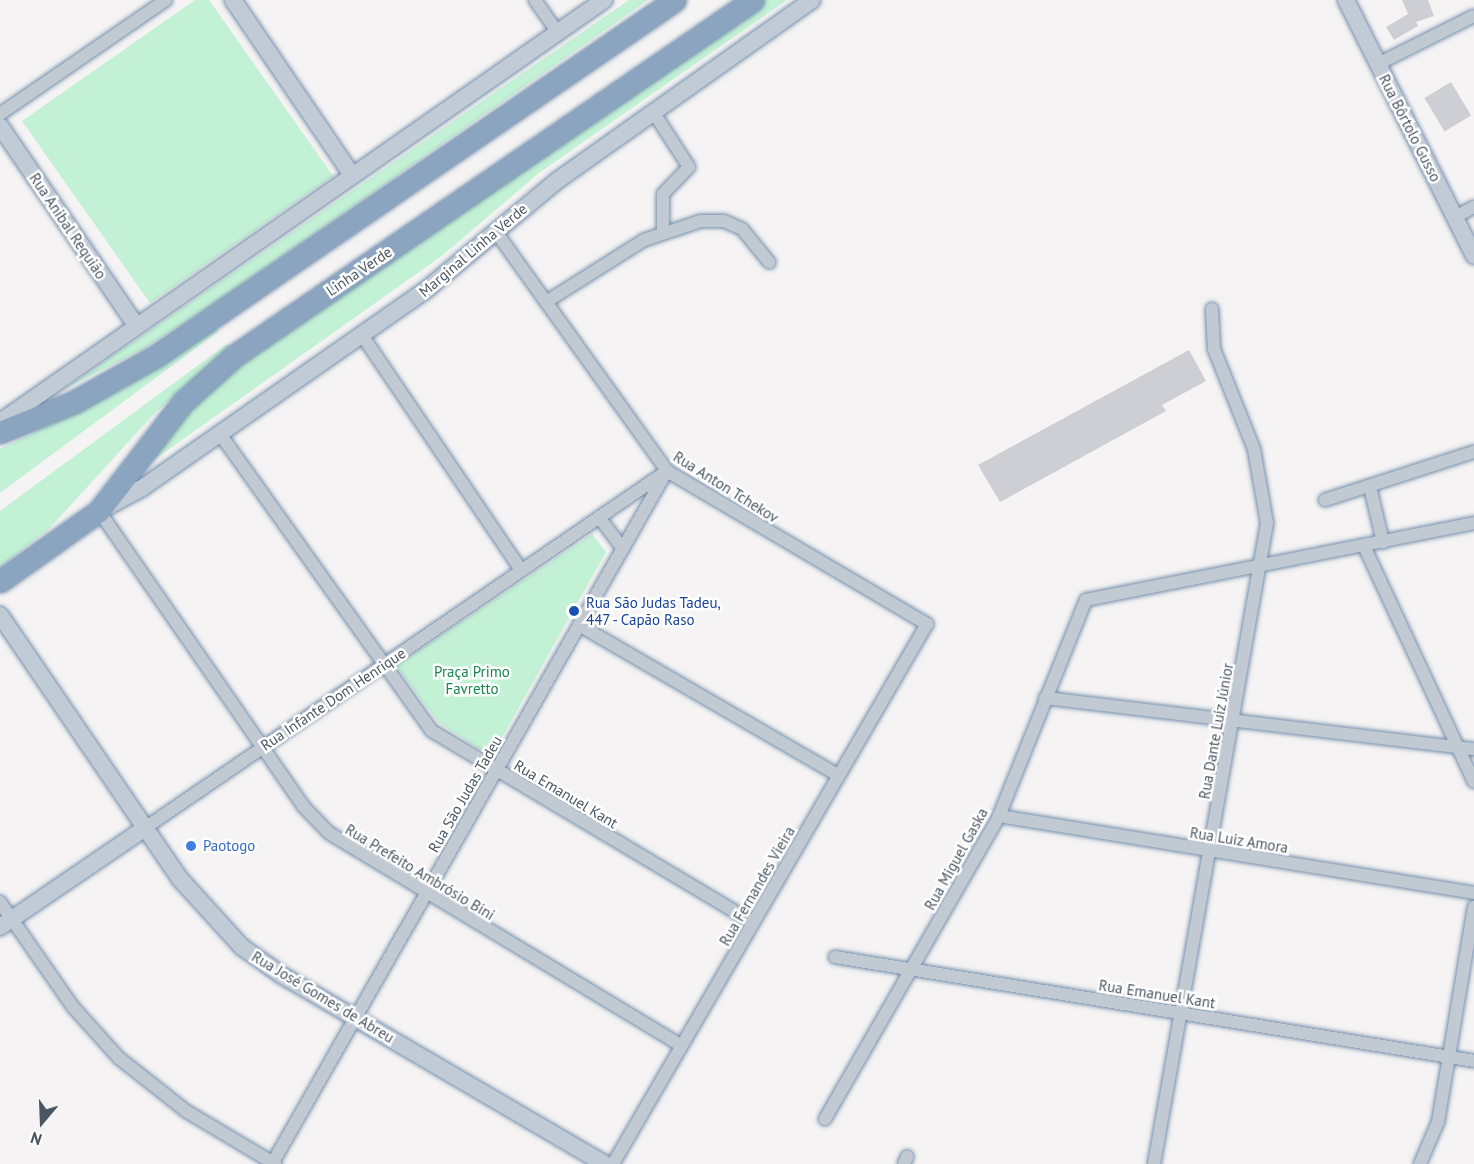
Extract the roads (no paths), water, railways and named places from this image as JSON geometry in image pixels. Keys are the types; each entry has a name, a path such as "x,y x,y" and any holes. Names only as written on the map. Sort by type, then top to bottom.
{"highway":[{"path":"0,432 74,402 156,356 675,0"},
{"name":"Linha Verde","path":"0,581 99,511 167,421 216,370 753,0"}],"main road":[{"path":"233,0 352,175"},
{"path":"0,422 604,0"},
{"name":"Marginal Linha Verde","path":"99,511 220,434 451,272 550,185 812,0"},
{"name":"Rua Bôrtolo Gusso","path":"1346,0 1474,256"},
{"name":"Rua Anibal Requião","path":"0,126 136,325"},
{"name":"Rua José Gomes de Abreu","path":"0,615 198,903 242,947 355,1018 605,1164"},
{"name":"Rua Infante Dom Henrique","path":"6,923 145,828"}],"street":[{"path":"0,114 166,0"},
{"path":"535,0 557,32"},
{"path":"1378,64 1474,16"},
{"path":"654,113 689,166 663,194 663,232"},
{"path":"1455,217 1474,207"},
{"path":"546,302 630,248 663,232 701,221 724,221 751,236 769,262"},
{"name":"Rua Anton Tchekov","path":"496,232 667,471 927,624"},
{"name":"Rua Dante Luiz Júnior","path":"1154,1164 1261,568 1267,523 1262,480 1244,419 1214,349 1212,309"},
{"path":"362,335 521,570"},
{"name":"Rua Emanuel Kant","path":"220,434 382,665 432,731 753,922"},
{"path":"1324,500 1474,452"},
{"name":"Rua Infante Dom Henrique","path":"145,828 667,471"},
{"name":"Rua São Judas Tadeu","path":"273,1164 667,471"},
{"path":"1370,487 1383,542"},
{"name":"Rua Prefeito Ambrósio Bini","path":"99,511 263,747 328,833 426,894 681,1045"},
{"path":"599,517 623,549"},
{"path":"1261,568 1473,524"},
{"path":"1364,546 1474,782"},
{"name":"Rua Miguel Gaska","path":"825,1119 999,816 1086,600 1261,568"},
{"name":"Rua Fernandes Vieira","path":"613,1164 927,624"},
{"path":"579,625 838,776"},
{"path":"1045,698 1474,749"},
{"name":"Rua Luiz Amora","path":"999,816 1474,893"},
{"path":"0,902 6,923 73,1006 119,1058 186,1111 273,1164"},
{"path":"1420,1164 1435,1133 1474,907"},
{"name":"Rua Emanuel Kant","path":"835,957 1474,1061"}],"place":[{"name":"Rua São Judas Tadeu, 447 - Capão Raso","path":"574,611"},
{"name":"Paotogo","path":"191,846"}],"park label":[{"name":"Praça Primo Favretto","path":"472,680"}]}
